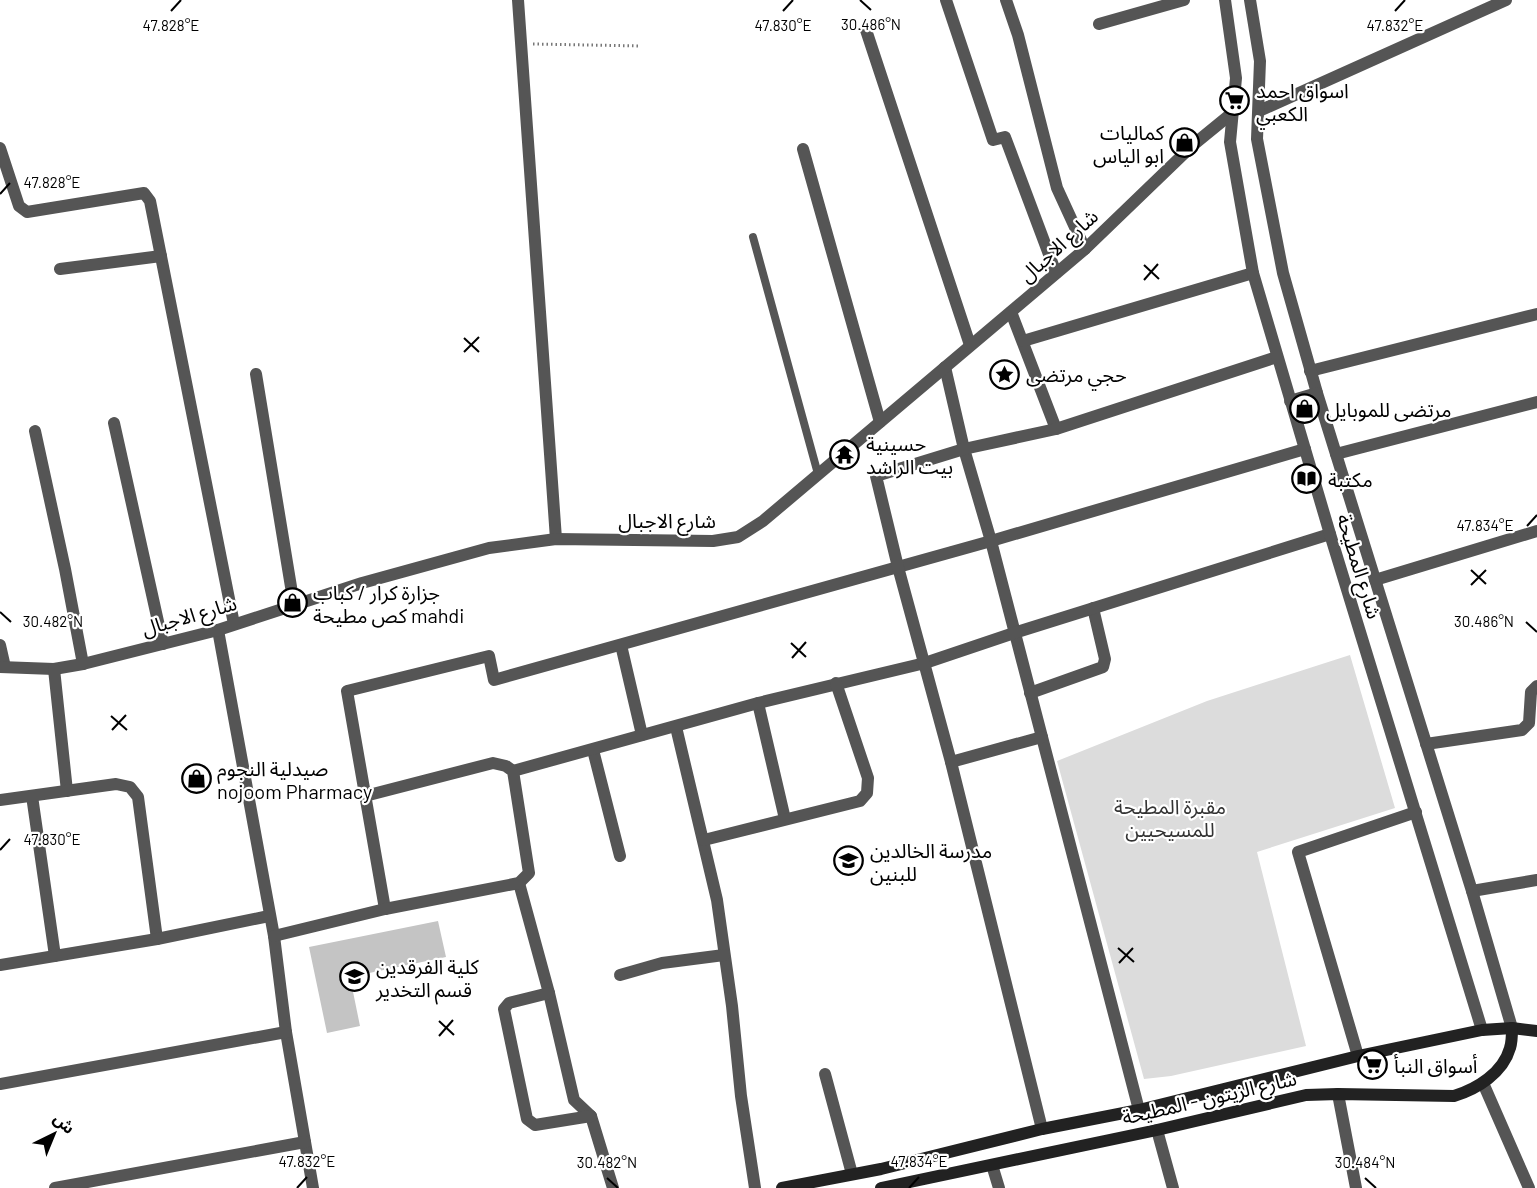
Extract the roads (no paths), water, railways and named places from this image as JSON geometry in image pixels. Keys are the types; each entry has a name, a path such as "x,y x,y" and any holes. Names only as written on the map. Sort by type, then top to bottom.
{"main road":[{"name":"شارع الزيتون - المطيحة","path":"883,1188 1157,1130 1306,1095 1454,1096 1468,1092 1483,1083 1498,1069 1510,1048 1512,1028"},
{"name":"شارع الزيتون - المطيحة","path":"782,1188 852,1174 1042,1129 1139,1110 1358,1056 1482,1030 1512,1028 1537,1031"}],"street":[{"path":"518,0 556,539"},
{"path":"946,0 993,140 1005,137 1056,273"},
{"path":"1006,0 1018,34 1057,188 1085,249"},
{"path":"1099,24 1184,0"},
{"name":"شارع المطيحة","path":"1225,0 1236,78 1230,142 1253,273 1330,534 1482,1030"},
{"name":"شارع المطيحة","path":"1250,0 1260,61 1257,139 1281,262 1317,393 1472,891 1512,1028"},
{"path":"1259,111 1506,0"},
{"path":"866,30 970,345"},
{"name":"شارع الاجبال","path":"2,667 54,669 83,664 218,630 362,583 489,548 556,539 713,541 738,537 763,521 1085,249 1193,145 1231,114"},
{"path":"0,148 19,206 27,212 144,193 150,201 234,624"},
{"path":"803,149 880,422"},
{"path":"60,269 161,256"},
{"path":"1023,341 1253,273"},
{"path":"1011,312 1056,429"},
{"path":"1311,371 1537,314"},
{"path":"1042,1129 951,762 898,567 876,476 964,449 1056,429 1277,357"},
{"path":"945,367 964,449 991,541 1139,1110"},
{"path":"256,374 294,605"},
{"path":"1290,401 1317,393"},
{"path":"1336,454 1537,402"},
{"path":"114,423 163,644"},
{"path":"35,431 83,664"},
{"path":"385,909 347,691 489,656 494,680 991,541 1305,449"},
{"path":"1375,580 1537,531"},
{"path":"513,771 758,703 925,663 1330,534"},
{"path":"1030,693 1103,667 1105,659 1093,608"},
{"path":"218,630 274,936 286,1032 313,1188"},
{"path":"0,645 2,667"},
{"path":"621,645 642,735"},
{"path":"54,669 67,791"},
{"path":"704,840 860,801 867,793 868,778 836,683"},
{"path":"1426,744 1522,730 1529,723 1531,692 1537,686"},
{"path":"758,703 785,819"},
{"path":"676,727 717,900 732,1006 741,1096 755,1188"},
{"path":"951,762 1042,737"},
{"path":"593,750 620,856"},
{"path":"274,936 385,909 519,883 529,873 513,771 506,766 494,764 365,796"},
{"path":"0,800 116,784 130,787 138,797 158,939"},
{"path":"33,796 55,956"},
{"path":"1358,1056 1298,852 1416,812"},
{"path":"1472,891 1537,880"},
{"path":"519,883 549,993 574,1100 591,1116 613,1188"},
{"path":"0,965 158,939 269,916"},
{"path":"620,975 662,963 724,954"},
{"path":"549,993 509,1004 504,1009 527,1119 534,1125 591,1116"},
{"path":"0,1084 286,1032"},
{"path":"825,1074 852,1174"},
{"path":"1483,1083 1529,1188"},
{"path":"1338,1094 1356,1188"},
{"path":"1157,1130 1173,1188"},
{"path":"55,1188 305,1142"},
{"path":"992,1165 999,1188"}],"lane":[{"path":"753,237 818,474"}],"place":[{"name":"اسواق احمد الكعبي","path":"1235,101"},
{"name":"كماليات ابو الياس","path":"1185,143"},
{"name":"حجي مرتضى","path":"1005,374"},
{"name":"مرتضى للموبايل","path":"1305,409"},
{"name":"حسينية بيت الراشد","path":"845,455"},
{"name":"مكتبة","path":"1307,479"},
{"name":"جزارة كرار / كباب كص مطيحة mahdi","path":"292,603"},
{"name":"صيدلية النجوم nojoom Pharmacy","path":"196,779"},
{"name":"مدرسة الخالدين للبنين","path":"849,861"},
{"name":"كلية الفرقدين قسم التخدير","path":"355,977"},
{"name":"أسواق النبأ","path":"1373,1065"}],"park label":[{"name":"مقبرة المطيحة للمسيحيين","path":"1170,818"}]}
